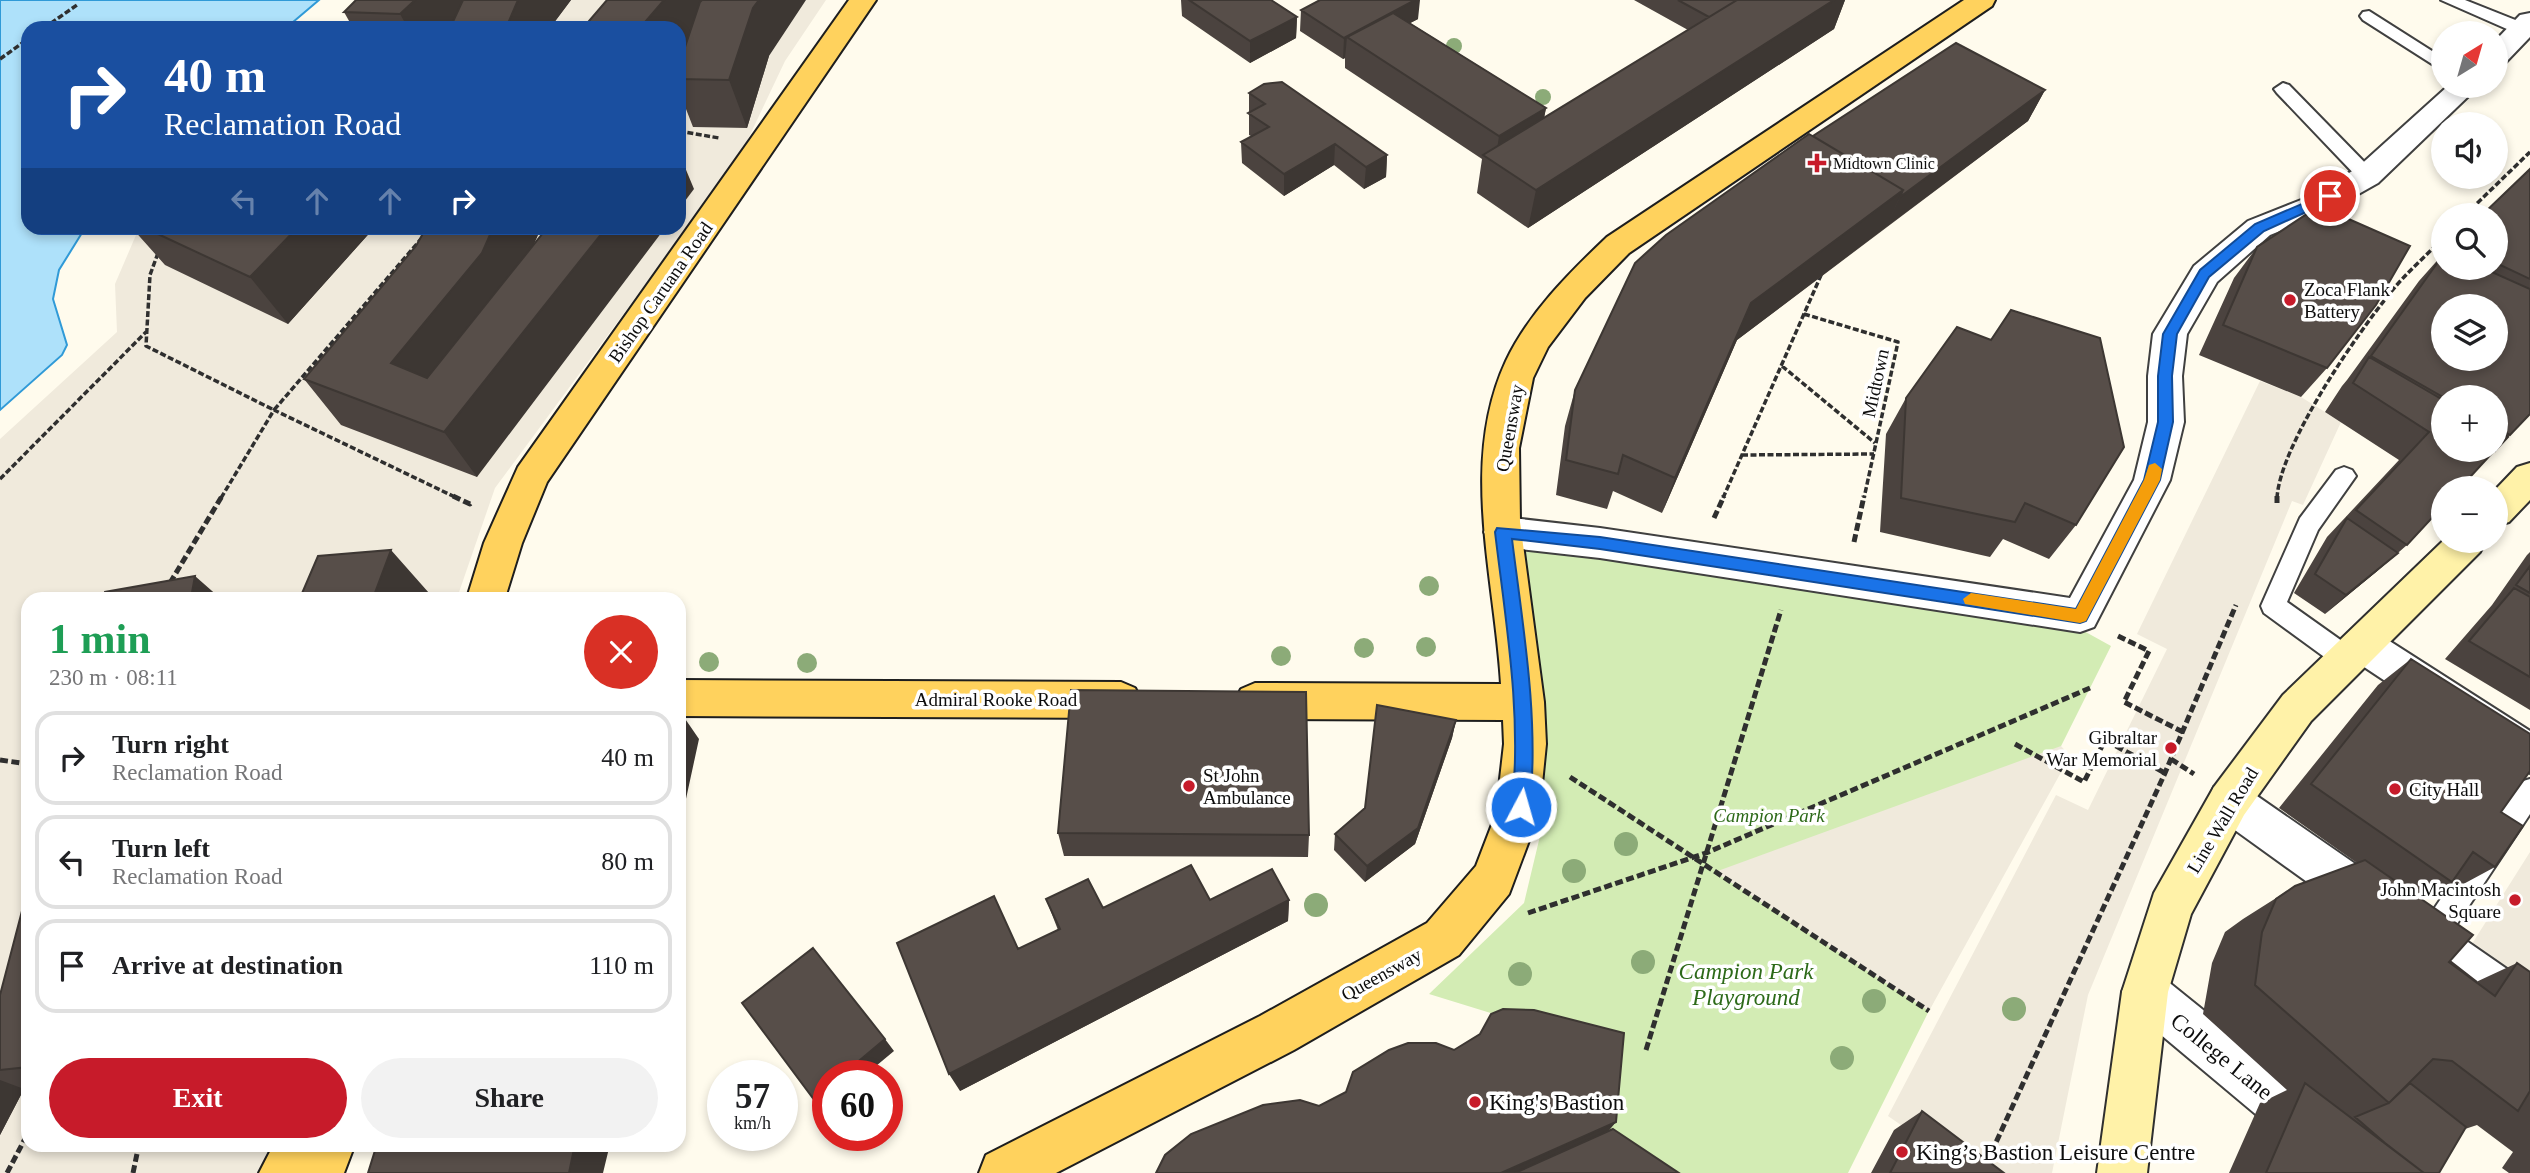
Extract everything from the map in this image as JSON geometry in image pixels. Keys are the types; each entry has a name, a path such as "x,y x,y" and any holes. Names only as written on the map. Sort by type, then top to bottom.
{"main road":[{"name":"Bishop Caruana Road","path":"488,592 503,543 531,477 863,0"},
{"name":"Queensway","path":"1004,1173 1277,1033 1443,939 1479,903 1511,840 1521,807 1525,748 1524,702 1500,490 1502,450 1516,378 1535,343 1578,282 1618,245 1982,0"},
{"name":"Admiral Rooke Road","path":"686,698 1156,700"},
{"path":"1212,700 1524,702"},
{"path":"284,1173 298,1152"},
{"path":"319,1173 327,1152"}],"street":[{"path":"2508,43 2527,23"},
{"path":"1503,532 1697,558 2080,616 2152,480 2166,422 2165,376 2170,334 2204,274 2259,228 2312,206 2367,176 2452,98"},
{"path":"2508,500 2530,477"},
{"name":"Line Wall Road","path":"2122,1173 2145,992 2170,908 2229,801 2297,708 2455,553"},
{"path":"2355,652 2530,754"},
{"path":"2229,801 2530,1013"},
{"name":"College Lane","path":"2145,992 2365,1173"}],"lane":[{"path":"2450,0 2527,23"},
{"path":"2480,0 2527,23"},
{"path":"2369,16 2431,58"},
{"path":"2283,89 2367,176"},
{"path":"2344,476 2308,525 2273,606 2355,652"},
{"path":"2429,941 2530,790"}],"path":[{"path":"54,21 77,5"},
{"path":"0,59 21,44"},
{"path":"2477,203 2530,152"},
{"path":"168,587 275,410 422,238"},
{"path":"2277,506 2278,480 2313,405 2391,292 2431,250"},
{"path":"159,251 150,275 146,346 470,504 494,468 531,477"},
{"path":"1697,558 1826,266"},
{"name":"Midtown","path":"1804,314 1898,342 1845,580"},
{"path":"0,479 147,331"},
{"name":"Midtown","path":"1782,366 1876,444"},
{"path":"1742,455 1874,454"},
{"path":"1646,1050 1793,572"},
{"path":"1982,1173 2165,773 2241,594"},
{"path":"2080,616 2149,651 2124,702 2183,732"},
{"path":"1517,917 1706,853 2090,688"},
{"path":"2015,744 2084,782 2105,740 2165,773"},
{"path":"1525,748 1929,1011"},
{"path":"0,761 21,763"},
{"path":"7,1173 21,1146"},
{"path":"133,1173 137,1152"}],"green space":[{"name":"Campion Park","path":"1520,548 2073,625 2111,646 1848,1173 1664,1173 1608,1135 1562,1035 1429,994 1524,903 1540,836"}],"shaded area":[{"path":"571,0 666,0 649,21 555,21"},
{"path":"721,0 694,127 747,128 769,56 806,0 826,0 785,61 740,156 686,229 686,200 694,189 686,188 686,43"},
{"path":"136,235 479,235 477,477 660,235 682,235 495,488 459,592 21,592 21,1152 280,1152 265,1173 0,1173 0,439 117,332 115,284"},
{"path":"2260,381 2301,397 2341,422 2303,505 2292,501 2088,995 2052,1173 1970,1173 1888,1116 2056,795 2088,810 2167,649 2137,634"},
{"name":"Campion Park","path":"2061,746 2070,756 1929,1011 1715,872"},
{"name":"John Macintosh Square","path":"2530,852 2530,990 2470,947"}],"water":[{"path":"0,0 319,0 294,21 21,21 21,235 81,235 59,270 53,299 67,345 62,355 0,410"}],"building":[{"path":"356,0 415,0 400,14 344,12"},
{"path":"463,0 518,0 509,21 453,21"},
{"path":"607,0 664,0 646,21 589,21"},
{"path":"759,0 753,8 729,80 686,79 686,44 700,2"},
{"path":"1189,0 1271,0 1297,17 1250,41"},
{"path":"1320,0 1415,0 1344,38 1301,10"},
{"path":"1678,0 1737,0 1709,17"},
{"path":"1737,0 1834,0 1536,190 1483,155"},
{"path":"1393,13 1546,108 1499,136 1347,37"},
{"path":"1956,43 2045,90 1900,197 1903,190 1813,136"},
{"path":"1282,82 1387,155 1366,167 1335,144 1284,174 1241,142 1269,127 1248,113 1265,104 1249,93 1264,84"},
{"path":"1809,134 1903,190 1751,303 1675,478 1623,455 1618,474 1566,460 1575,390 1635,263 1666,235"},
{"path":"2530,169 2530,279 2508,269 2508,203 2495,203"},
{"path":"2319,206 2410,246 2376,305 2327,368 2223,325 2257,247"},
{"path":"160,235 290,235 250,277"},
{"path":"422,235 490,235 482,253 391,363 427,378 541,235 600,235 444,432 304,379 416,246"},
{"path":"2431,272 2431,280 2508,279 2530,289 2530,414 2510,435 2508,385 2431,385 2431,390 2371,356"},
{"path":"2011,310 2100,338 2124,447 2076,525 2025,503 2015,522 1901,498 1906,398 1957,327 1991,340"},
{"path":"2369,357 2431,393 2431,462 2484,462 2471,476 2431,476 2431,519 2407,545 2356,510 2429,432 2353,383"},
{"path":"2347,518 2398,553 2346,595 2315,574"},
{"path":"391,550 375,592 303,592 318,556"},
{"path":"2530,566 2530,593 2516,585"},
{"path":"195,576 192,592 105,592"},
{"path":"2514,588 2530,597 2530,677 2469,641"},
{"name":"City Hall","path":"2411,659 2530,734 2530,771 2501,812 2523,826 2495,867 2473,852 2452,882 2311,784"},
{"name":"St John Ambulance","path":"1071,690 1306,692 1309,835 1058,833"},
{"path":"1377,705 1456,720 1418,828 1367,866 1335,834 1365,808"},
{"path":"2365,860 2473,935 2449,962 2495,996 2517,963 2530,972 2530,1091 2518,1111 2452,1061 2433,1059 2389,1103 2255,985 2262,932 2276,899 2295,886"},
{"path":"1191,865 1210,900 1272,869 1289,900 949,1074 897,943 994,896 1018,949 1060,929 1046,899 1088,879 1103,908"},
{"path":"21,915 21,1068 0,1070 0,995"},
{"path":"813,948 885,1039 860,1060 812,1060 812,1097 798,1078 798,1060 784,1060 742,1003"},
{"name":"King's Bastion","path":"1503,1009 1534,1010 1624,1033 1616,1122 1501,1173 1156,1173 1165,1155 1191,1134 1263,1105 1300,1100 1319,1106 1346,1092 1353,1072 1389,1050 1408,1043 1436,1043 1454,1050 1480,1034 1491,1014"},
{"path":"2305,1083 2424,1173 2266,1173"},
{"path":"2410,1083 2466,1127 2439,1173 2424,1173 2355,1117 2389,1103"},
{"path":"1922,1111 2004,1173 1890,1173"},
{"path":"1613,1129 1679,1173 1515,1173"},
{"path":"375,1152 573,1152 569,1173 368,1173"}],"slow traffic":[{"path":"1971,599 2080,616 2152,480 2155,469"}],"place":[{"name":"Midtown Clinic","path":"1817,163"},
{"name":"Zoca Flank Battery","path":"2290,300"},
{"name":"Gibraltar War Memorial","path":"2171,748"},
{"name":"St John Ambulance","path":"1189,786"},
{"name":"City Hall","path":"2395,789"},
{"name":"John Macintosh Square","path":"2515,900"},
{"name":"King's Bastion","path":"1475,1102"},
{"name":"King’s Bastion Leisure Centre","path":"1902,1152"}],"route":[{"path":"1521,807 1526,761 1524,702 1503,532 1600,543 2080,616 2152,480 2166,422 2165,376 2170,334 2204,274 2259,228 2330,196"}],"park label":[{"name":"Campion Park Playground","path":"1746,984"}]}
